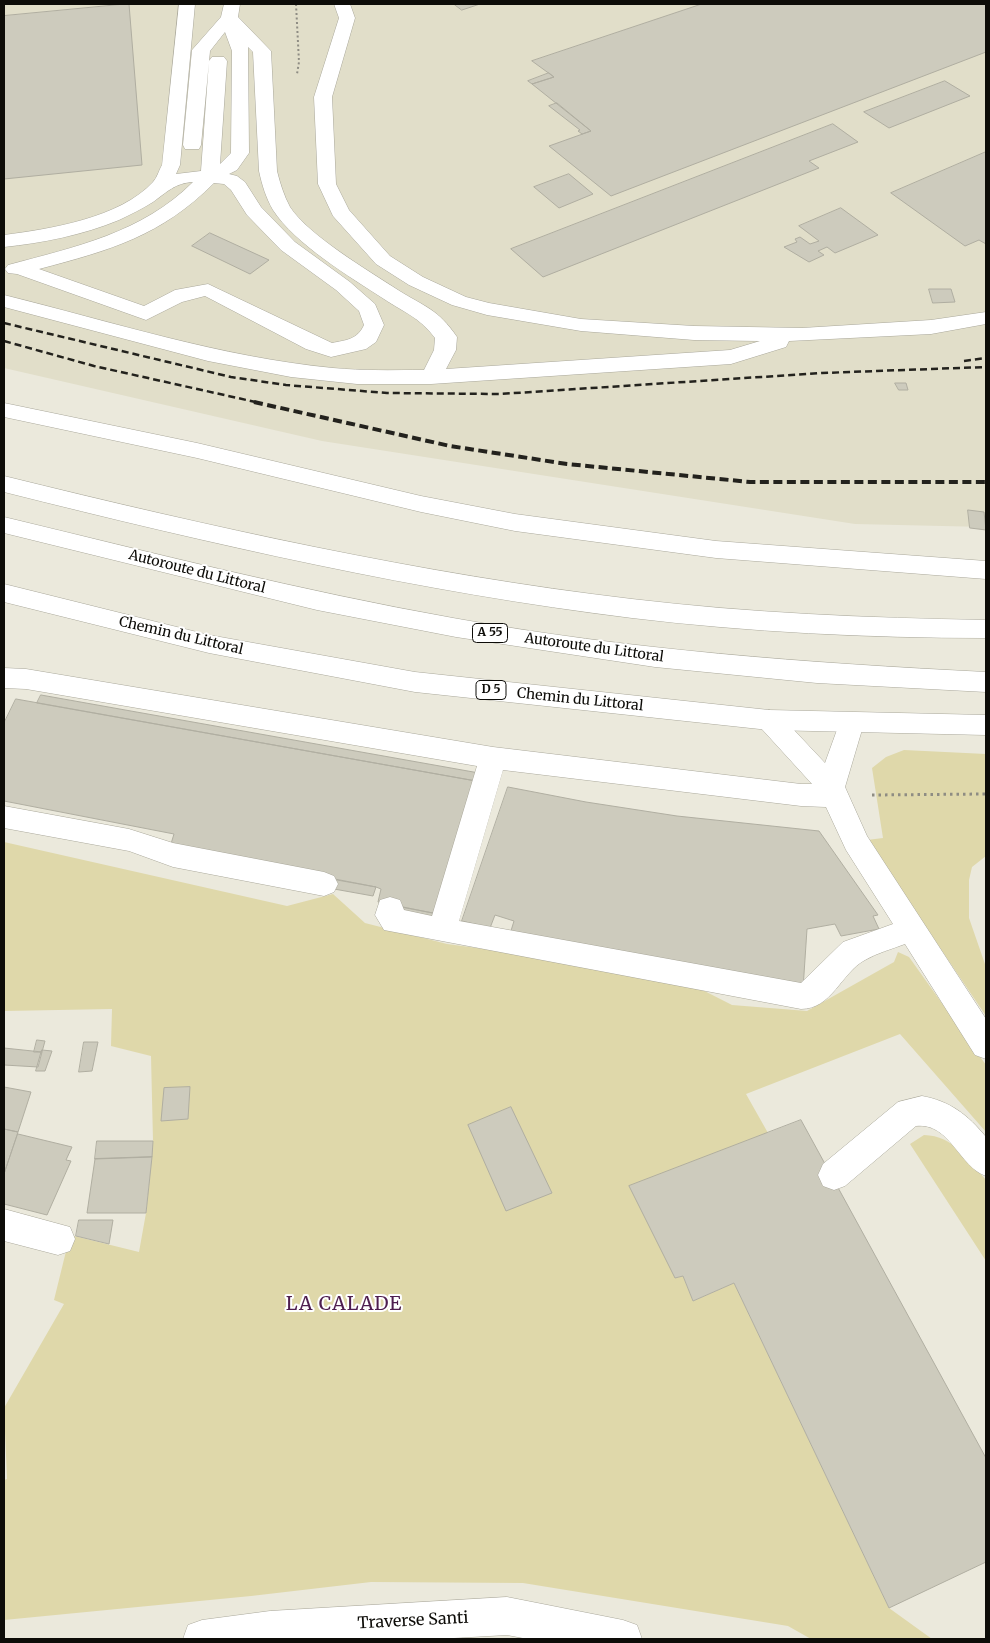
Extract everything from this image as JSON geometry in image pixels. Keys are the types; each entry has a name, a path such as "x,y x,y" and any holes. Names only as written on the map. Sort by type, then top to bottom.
{"main road":[{"path":"342,4 347,18 322,97 328,184 340,212 383,260 433,289 458,301 487,310 580,325 694,333 802,335 932,328 986,318"},
{"path":"164,50 185,11"},
{"path":"4,241 88,224 123,211 154,173 172,165 185,11"},
{"path":"227,17 262,51 268,171 272,188 282,209 304,234 392,295 430,318 446,337 445,350 431,377"},
{"path":"210,176 227,17"},
{"path":"12,269 99,248 148,226 184,201 210,176 230,166 240,153 241,51 227,17"},
{"path":"184,201 201,50 227,17"},
{"path":"154,173 162,79"},
{"path":"12,269 146,314 178,294 192,290 208,290 313,344 332,350 358,344 369,338 374,325 368,308 343,286 288,246 254,211 238,186 230,180 210,176 188,177 154,173"},
{"path":"12,269 37,243 51,232"},
{"path":"4,301 129,335 243,362 332,375 431,377 731,357 802,335"},
{"path":"4,398 60,422"},
{"path":"4,410 450,510 549,527 672,544 798,557 986,570"},
{"path":"4,484 327,559 584,602 690,614 828,625 986,629"},
{"name":"Autoroute du Littoral","path":"4,525 317,601 456,628 674,659 817,673 986,682"},
{"name":"Chemin du Littoral","path":"4,593 208,644 415,682 769,720 986,725"},
{"path":"4,678 26,679 493,758 801,795 833,791"},
{"path":"769,720 833,791 856,842 986,1046"},
{"path":"833,791 851,723"},
{"path":"442,930 493,758"},
{"path":"4,817 145,843 157,851 173,855 324,884"},
{"path":"390,908 388,915 394,921 801,996 808,996 815,991 852,951 912,929"},
{"path":"834,1175 909,1112 920,1110 934,1111 948,1117 986,1161"},
{"path":"4,1225 58,1238"},
{"name":"Traverse Santi","path":"202,1639 270,1630 507,1616 623,1639"}],"path":[{"path":"833,791 986,794"}],"shaded area":[{"path":"4,4 986,4 986,527 855,524 322,441 4,368"},
{"path":"904,750 986,754 986,856 972,867 969,880 969,918 986,967 986,1016 867,840 883,838 872,768 886,757"},
{"path":"4,842 287,906 333,894 365,923 447,944 671,974 732,1005 807,1011 894,962 898,952 909,957 986,1065 986,1132 900,1034 746,1094 768,1133 675,1278 683,1276 693,1301 734,1283 889,1608 932,1639 811,1639 788,1626 523,1583 371,1582 251,1596 4,1620 4,1480 7,1479 4,1408 64,1304 54,1300 70,1235 139,1252 146,1213 153,1141 151,1056 111,1046 112,1009 4,1011"},
{"path":"924,1135 935,1136 952,1144 960,1150 986,1180 986,1261 910,1144"}],"building":[{"path":"129,4 142,165 4,179 4,16"},
{"path":"454,4 480,4 462,10"},
{"path":"702,4 986,4 986,52 611,196 549,146 591,131 532,84 554,77 532,61"},
{"path":"549,73 554,77 532,84 528,81"},
{"path":"945,81 970,96 889,128 864,112"},
{"path":"557,103 591,131 582,134 578,131 580,130 549,106"},
{"path":"833,124 858,142 809,161 819,168 543,277 511,249"},
{"path":"986,152 986,244 979,240 965,246 891,193"},
{"path":"569,174 593,194 559,208 534,187"},
{"path":"841,208 878,235 835,253 827,247 818,251 824,255 809,262 784,247 797,242 795,239 800,237 810,244 819,241 799,226"},
{"path":"210,233 269,260 250,274 192,246"},
{"path":"929,289 951,289 955,302 933,303"},
{"path":"895,383 906,383 908,390 899,390"},
{"path":"968,510 984,512 986,530 970,528"},
{"path":"41,695 479,773 476,781 37,703"},
{"path":"16,699 476,781 438,914 378,902 381,889 376,887 170,847 174,834 4,801 4,723"},
{"path":"508,787 586,802 677,816 819,831 878,915 873,916 879,929 841,936 835,924 807,929 803,989 510,934 514,921 495,915 490,928 462,921"},
{"path":"337,880 376,887 373,896 334,889"},
{"path":"401,907 438,914 436,923 398,916"},
{"path":"37,1040 45,1041 42,1052 34,1052"},
{"path":"84,1042 98,1042 92,1071 79,1072"},
{"path":"4,1048 42,1052 38,1067 4,1065"},
{"path":"42,1050 52,1051 45,1071 36,1071"},
{"path":"4,1087 31,1092 18,1132 4,1129"},
{"path":"190,1087 188,1119 161,1121 164,1088"},
{"path":"511,1107 552,1193 506,1211 468,1125"},
{"path":"801,1120 986,1458 986,1562 889,1608 734,1283 693,1301 683,1276 675,1278 629,1186"},
{"path":"4,1129 18,1132 4,1174"},
{"path":"18,1134 72,1147 66,1160 71,1161 47,1215 4,1204 4,1174"},
{"path":"97,1141 153,1141 152,1157 95,1159"},
{"path":"152,1157 146,1213 87,1213 95,1159"},
{"path":"79,1220 113,1220 109,1244 76,1236"}],"railway":[{"path":"4,323 231,377 286,385 387,393 500,394 822,373 986,367"},
{"path":"4,341 94,366 260,403"},
{"path":"964,361 986,358"},
{"path":"254,402 450,446 567,464 750,482 986,482"}],"district":[{"name":"LA CALADE","path":"344,1305"}]}
